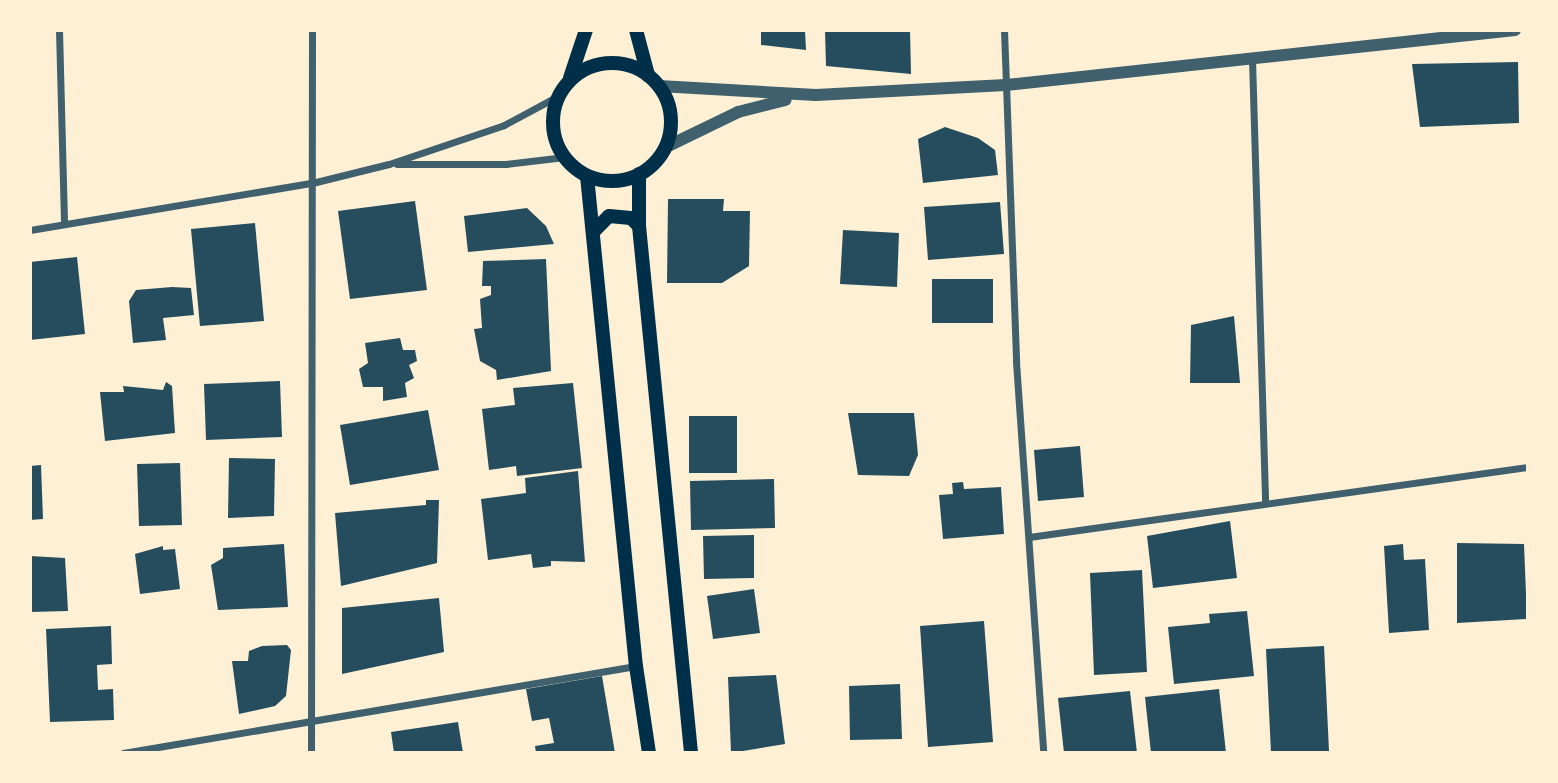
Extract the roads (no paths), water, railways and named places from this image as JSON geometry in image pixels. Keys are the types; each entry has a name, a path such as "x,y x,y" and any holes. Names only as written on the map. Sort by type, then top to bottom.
{"main road":[{"path":"569,81 586,30"},
{"path":"636,30 654,81 671,116 666,147 639,174 622,180 587,176 565,157 555,139 552,117 558,96 569,81 582,70 607,63 633,66 654,81"},
{"path":"639,174 639,226 691,753"},
{"path":"587,176 636,666 649,753"},
{"path":"594,231 609,216 631,218 639,226"}],"street":[{"path":"59,30 64,223"},
{"path":"311,753 312,30"},
{"path":"1004,30 1016,362 1043,753"},
{"path":"654,81 816,95 1006,85 1515,30"},
{"path":"1252,59 1265,502"},
{"path":"666,147 738,112 816,95"},
{"path":"30,230 312,183 389,164 470,138 558,96"},
{"path":"389,164 495,165 565,157"},
{"path":"1029,537 1528,467"},
{"path":"123,753 311,724 636,666"}]}
